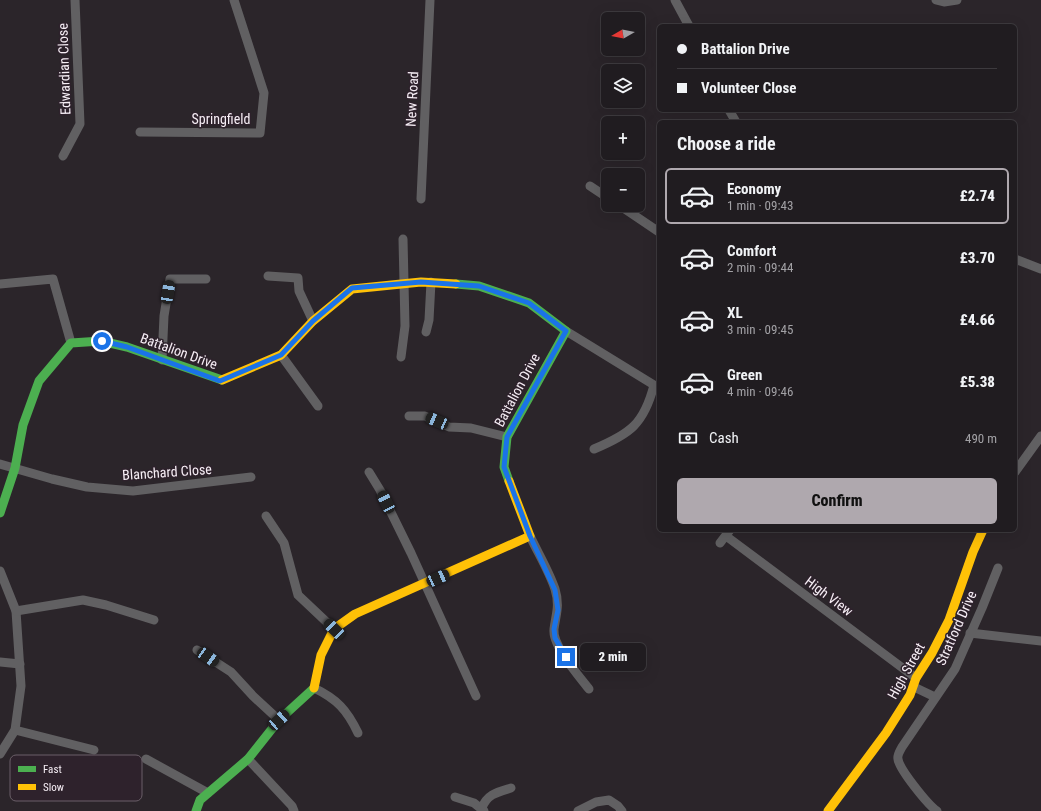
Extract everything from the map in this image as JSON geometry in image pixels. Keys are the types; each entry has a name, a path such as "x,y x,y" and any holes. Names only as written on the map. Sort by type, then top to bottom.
{"street":[{"name":"Edwardian Close","path":"63,156 80,124 75,0"},
{"name":"Springfield","path":"140,132 260,133 264,92 234,0"},
{"name":"New Road","path":"421,199 430,0"},
{"path":"936,0 944,2 957,0"},
{"path":"678,1 688,24"},
{"path":"590,186 601,193"},
{"path":"629,212 657,231"},
{"path":"401,356 405,326 403,240"},
{"path":"1017,260 1041,269"},
{"path":"268,276 298,278 299,291 313,321"},
{"path":"0,284 53,279 70,343 39,381 23,425 15,468 0,513"},
{"path":"162,360 164,316 170,279 206,279"},
{"path":"426,332 429,320 431,282"},
{"name":"Battalion Drive","path":"70,343 102,341 127,347 220,381 281,355 313,321 352,288 431,282 479,286 529,303 566,331 654,385 649,403 642,419 617,439 594,449"},
{"name":"Battalion Drive","path":"530,536 504,467 507,437 566,331"},
{"path":"281,355 318,406"},
{"path":"409,416 425,416 449,427 471,428 507,437"},
{"path":"1017,469 1041,436"},
{"name":"Blanchard Close","path":"0,464 52,479 87,486 132,491 251,478"},
{"path":"369,472 380,490 425,584 476,696"},
{"path":"266,516 284,543 298,595 334,629"},
{"name":"High Street","path":"828,811 886,733 932,653 949,620 982,532"},
{"name":"High View","path":"720,543 728,533 915,682"},
{"path":"196,811 200,800 248,759 279,720 314,688 321,655 334,629 355,614 530,536 555,590 558,610 554,629 555,638 573,668 590,689"},
{"name":"Stratford Drive","path":"937,811 922,796 900,764 898,757 902,747 955,669 998,568"},
{"path":"0,572 16,611 21,686 15,730 0,754"},
{"path":"16,611 83,600 106,605 154,620"},
{"path":"970,633 1041,640"},
{"path":"197,650 231,672 253,696 279,720"},
{"path":"0,662 20,664"},
{"path":"915,682 935,698"},
{"path":"314,688 327,694 340,704 350,716 358,733"},
{"path":"15,730 94,750"},
{"path":"146,759 208,792"},
{"path":"248,759 292,806 294,811"},
{"path":"483,810 484,800 490,795 510,788"},
{"path":"455,797 474,803 483,810"},
{"path":"578,811 596,802 609,800 618,806 622,811"}],"traffic: fast":[{"path":"456,284 479,286 529,303 566,331 507,437 504,467 509,481"},
{"path":"0,513 15,468 23,425 39,381 71,343 101,341 127,347 222,380"},
{"path":"196,811 200,800 248,759 279,720 314,688"}],"traffic: slow":[{"path":"222,380 281,355 313,321 352,289 421,282 456,284"},
{"path":"314,688 321,655 334,629 355,614 530,536 509,481"},
{"path":"828,811 886,733 910,695 916,678 932,653 949,620 973,552 982,532"}],"route":[{"path":"102,341 127,347 220,381 281,355 313,321 352,288 421,282 479,286 529,303 566,331 507,437 504,467 530,536 555,590 558,610 554,629 555,638 566,657"}]}
